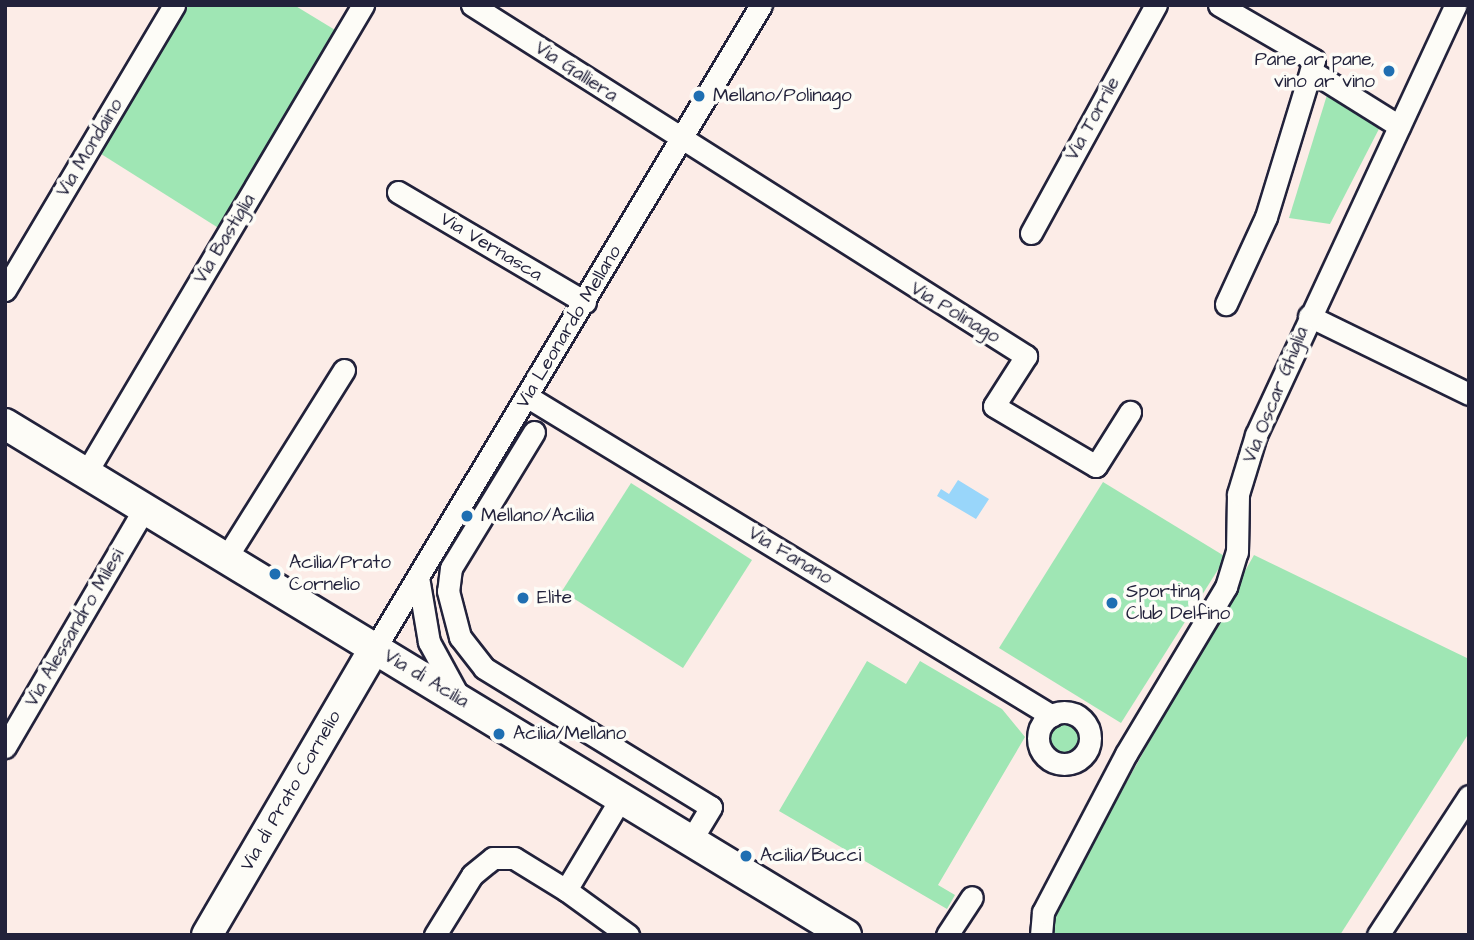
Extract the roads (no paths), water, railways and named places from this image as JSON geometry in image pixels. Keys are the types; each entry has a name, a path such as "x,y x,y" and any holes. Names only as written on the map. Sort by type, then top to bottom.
{"street":[{"name":"Via Mondaino","path":"5,290 174,5"},
{"name":"Via Bastiglia","path":"86,473 363,5"},
{"name":"Via Galliera","path":"472,5 680,139"},
{"name":"Via Leonardo Mellano","path":"375,648 761,5"},
{"name":"Via Torrile","path":"1031,233 1156,5"},
{"path":"1219,5 1314,60 1266,217 1226,304"},
{"name":"Via Oscar Ghiglia","path":"1041,935 1043,912 1126,754 1226,587 1237,552 1238,494 1256,435 1309,316 1456,5"},
{"path":"1311,71 1399,126"},
{"name":"Via Polinago","path":"680,139 1026,356 994,406 1096,466 1130,412"},
{"name":"Via Vernasca","path":"398,192 585,302"},
{"path":"1309,316 1469,394"},
{"path":"226,558 344,370"},
{"name":"Via Fanano","path":"528,397 1052,716"},
{"name":"Via di Acilia","path":"5,424 846,935"},
{"path":"534,432 448,580 468,652 711,807 691,840"},
{"path":"474,486 494,498"},
{"name":"Via Alessandro Milesi","path":"5,747 144,509"},
{"path":"418,577 429,642 460,699"},
{"name":"Via di Prato Cornelio","path":"207,935 375,648"},
{"path":"1378,935 1469,796"},
{"path":"566,890 621,798"},
{"path":"435,935 476,869 493,858 514,858 566,890 628,935"},
{"path":"947,935 972,897"}],"water":[{"path":"958,480 989,499 976,519 937,496 941,489 949,494"}],"place":[{"name":"Pane ar pane, vino ar vino","path":"1389,71"},
{"name":"Mellano/Polinago","path":"699,96"},
{"name":"Mellano/Acilia","path":"467,516"},
{"name":"Acilia/Prato Cornelio","path":"275,574"},
{"name":"Elite","path":"523,598"},
{"name":"Sporting Club Delfino","path":"1112,603"},
{"name":"Acilia/Mellano","path":"499,734"},
{"name":"Acilia/Bucci","path":"746,856"}]}
